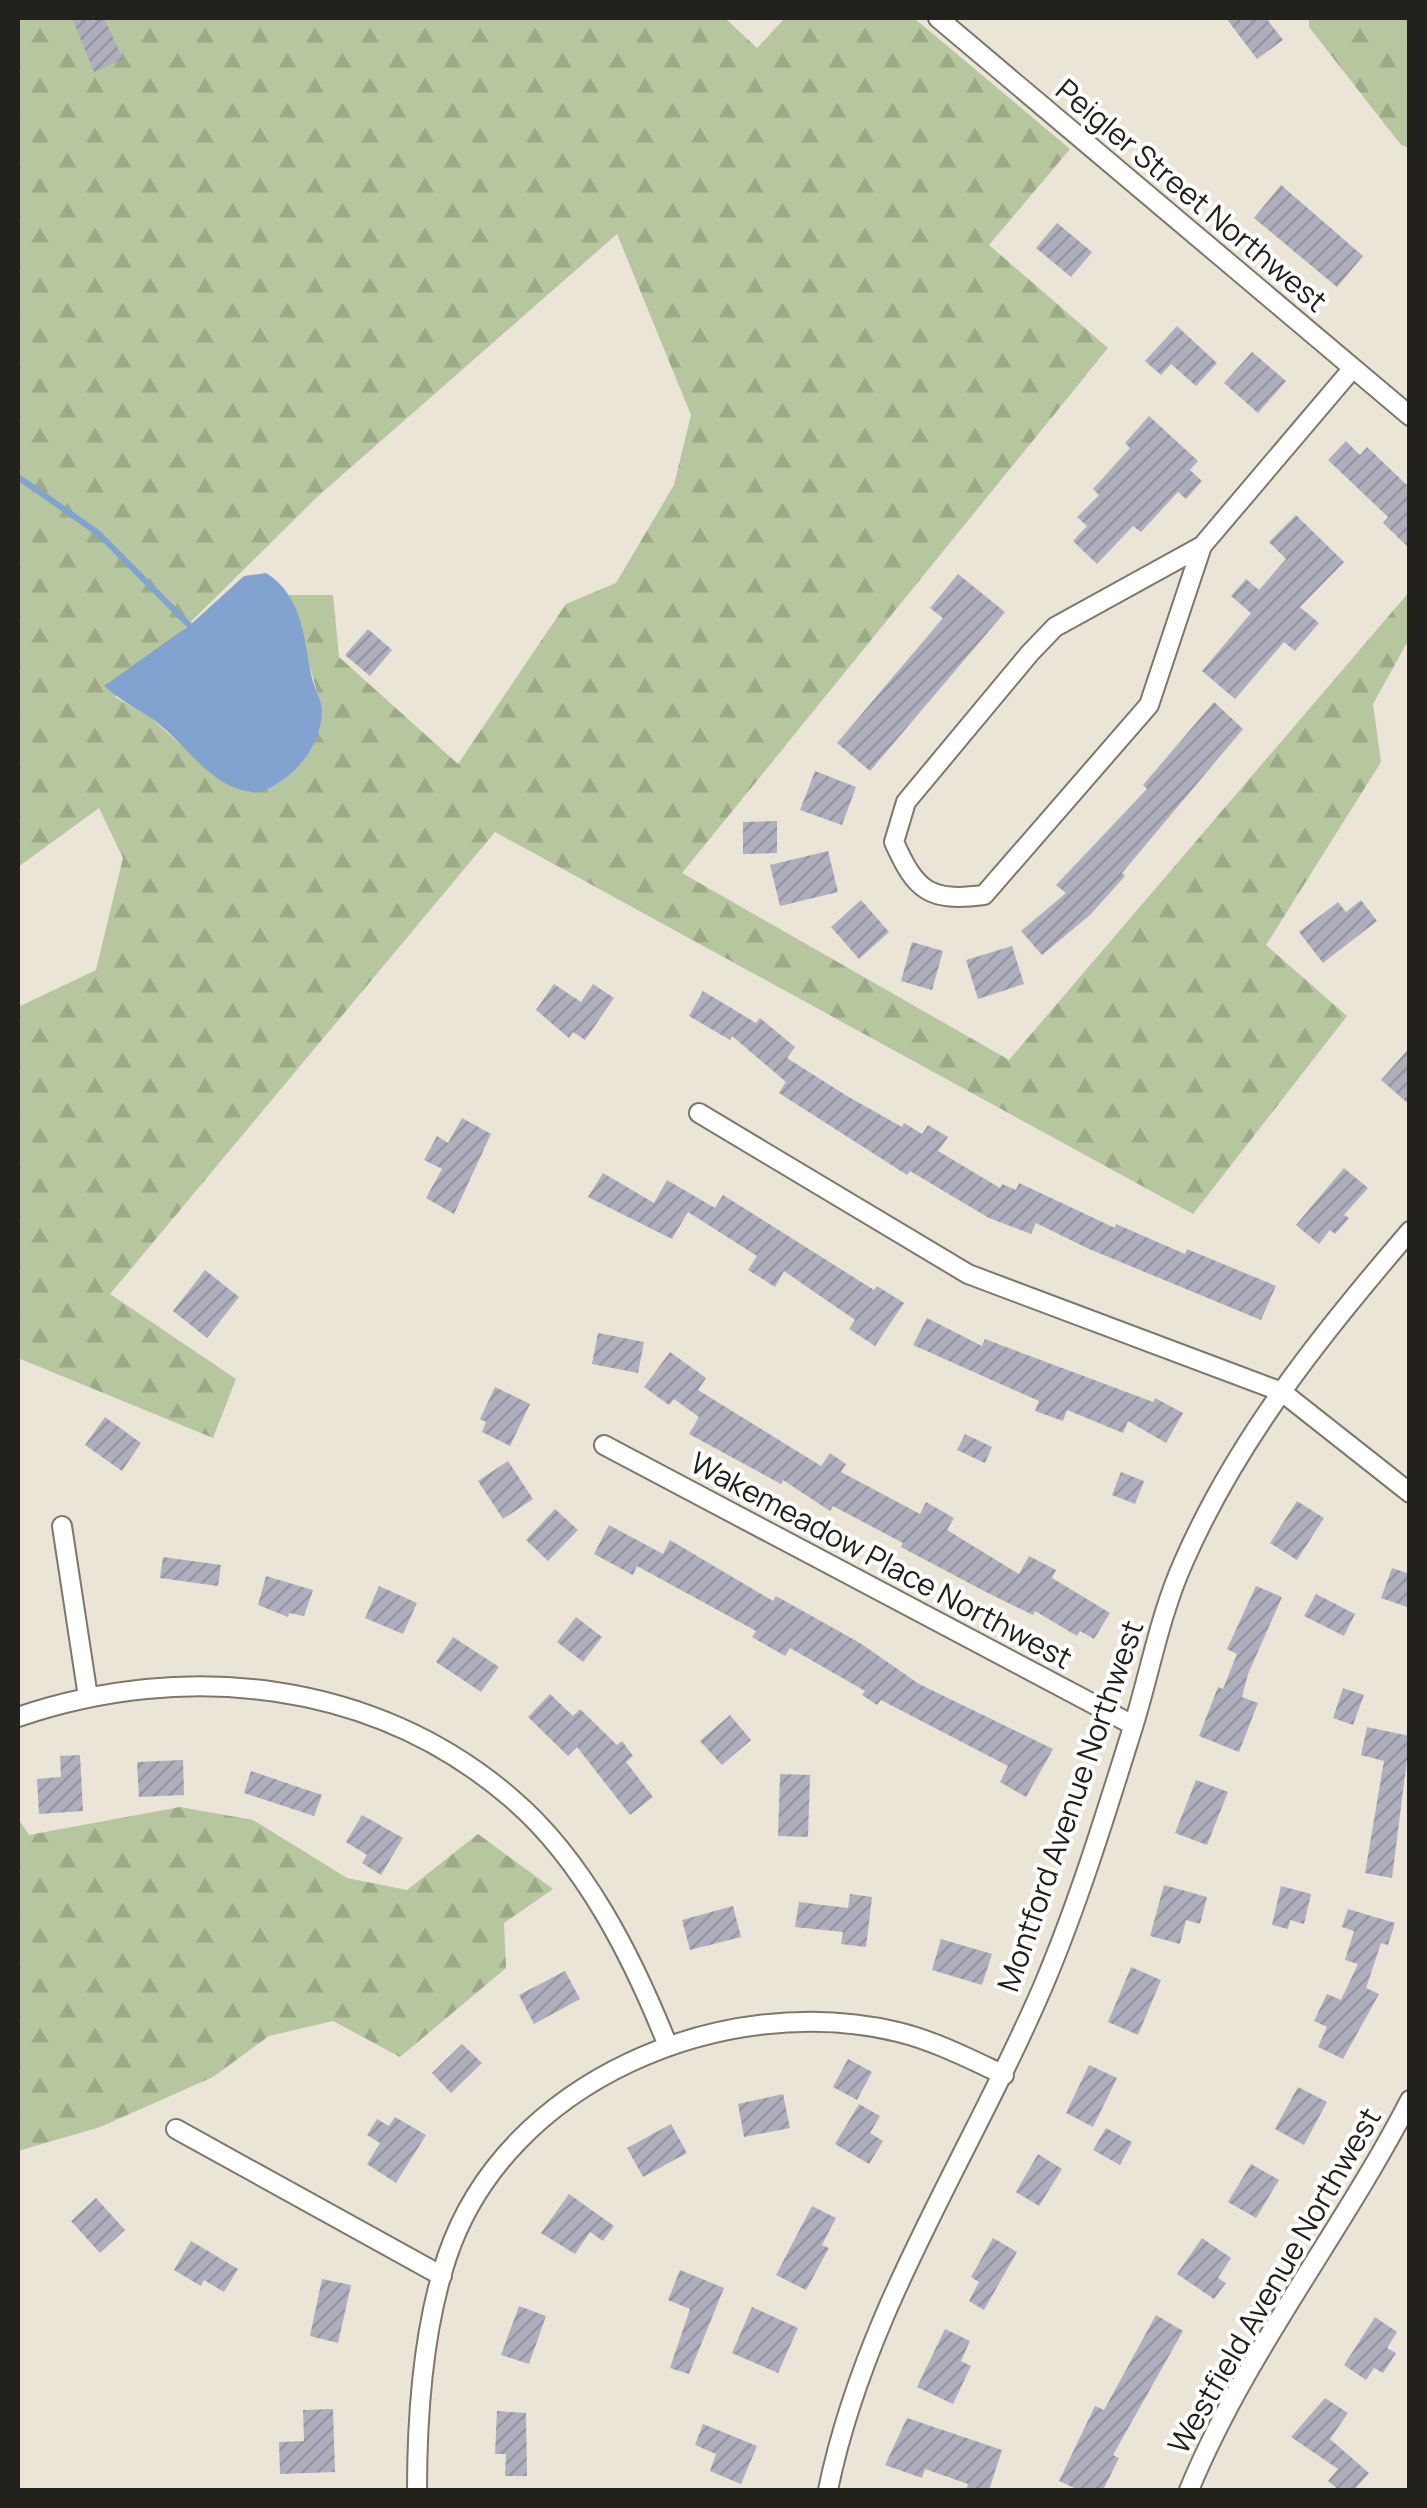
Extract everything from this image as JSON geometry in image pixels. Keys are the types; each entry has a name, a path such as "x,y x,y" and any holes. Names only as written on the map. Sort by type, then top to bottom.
{"street":[{"name":"Peigler Street Northwest","path":"938,18 1410,416"},
{"path":"1202,546 1149,705 1118,746 984,895 946,900 912,881 894,842 906,802 1030,653 1056,627 1202,546 1353,368"},
{"path":"699,1112 968,1274 1282,1392 1410,1493"},
{"name":"Montford Avenue Northwest","path":"828,2490 880,2320 1004,2075 1046,1980 1133,1725 1183,1562 1231,1468 1282,1392 1410,1231"},
{"name":"Wakemeadow Place Northwest","path":"604,1445 1133,1725"},
{"path":"62,1526 88,1696"},
{"path":"18,1717 88,1696 165,1686 252,1687 293,1692 371,1715 442,1749 514,1800 574,1867 620,1942 668,2046"},
{"path":"417,2490 422,2389 442,2276 468,2211 514,2146 599,2075 668,2046 768,2024 864,2026 927,2042 1004,2075"},
{"name":"Westfield Avenue Northwest","path":"1189,2490 1261,2351 1368,2181 1410,2100"},
{"path":"176,2129 442,2276"}],"green space":[{"path":"18,18 725,18 757,48 785,18 914,18 1070,149 989,245 1108,348 682,873 1009,1060 1409,592 1409,639 1373,704 1381,762 1266,945 1347,1016 1193,1214 495,832 110,1294 236,1379 213,1438 18,1358 18,1007 96,970 123,858 99,808 18,867","holes":["617,234 691,415 674,485 616,583 566,604 458,764 339,657 333,595 289,595 322,709 216,777 149,716 115,697 317,497"]},
{"path":"1309,18 1409,18 1409,148 1401,145 1309,27"},
{"path":"180,1807 253,1820 347,1878 407,1890 478,1834 553,1889 504,1923 506,1968 400,2057 333,2021 269,2036 213,2077 100,2127 18,2151 18,1818 29,1835"}],"water":[{"path":"266,573 278,582 294,605 322,711 315,742 304,760 274,785 253,792 223,782 161,725 104,686 190,625 244,576"}],"building":[{"path":"72,18 104,18 123,59 94,72"},
{"path":"1226,18 1266,18 1283,40 1257,59"},
{"path":"1281,185 1363,256 1337,287 1254,218"},
{"path":"1057,223 1092,252 1071,277 1036,248"},
{"path":"1177,326 1217,363 1196,386 1171,364 1161,375 1145,361"},
{"path":"1252,352 1286,381 1258,413 1224,383"},
{"path":"1149,416 1198,461 1190,470 1202,481 1186,499 1178,492 1141,532 1133,526 1097,564 1073,541 1087,526 1077,517 1099,495 1093,489 1130,448 1125,443"},
{"path":"1346,441 1360,455 1367,447 1410,488 1410,549 1383,523 1388,517 1328,460"},
{"path":"1296,515 1344,562 1300,607 1319,623 1295,651 1284,642 1235,699 1202,671 1251,613 1231,596 1246,579 1259,590 1286,559 1269,542"},
{"path":"958,574 1005,612 870,771 837,743 943,618 930,608"},
{"path":"368,629 392,650 370,676 345,655"},
{"path":"1214,702 1243,729 1122,873 1125,876 1090,915 1042,955 1021,931 1066,893 1056,885 1147,789 1143,785"},
{"path":"815,771 856,787 842,825 800,810"},
{"path":"777,821 777,853 743,854 743,822"},
{"path":"828,851 838,892 780,906 770,865"},
{"path":"861,900 889,932 859,959 831,927"},
{"path":"1361,900 1377,921 1323,963 1299,932 1338,902 1346,912"},
{"path":"912,942 943,951 932,990 901,981"},
{"path":"1012,946 1024,984 978,999 966,960"},
{"path":"554,984 581,1002 593,984 614,998 585,1040 573,1032 569,1038 536,1010"},
{"path":"703,991 756,1023 760,1018 795,1047 787,1058 847,1096 902,1127 904,1123 922,1134 928,1125 948,1137 938,1151 1000,1188 1002,1184 1016,1190 1019,1183 1115,1228 1116,1224 1185,1254 1187,1249 1276,1286 1261,1320 1036,1223 1031,1234 989,1218 910,1171 907,1175 779,1093 786,1082 732,1036 730,1040 689,1016"},
{"path":"1410,1047 1410,1105 1381,1080"},
{"path":"462,1118 491,1134 454,1214 426,1198 442,1169 424,1160 437,1136 448,1143"},
{"path":"1344,1168 1368,1188 1344,1215 1349,1218 1335,1234 1330,1230 1319,1244 1296,1225"},
{"path":"603,1173 654,1203 667,1180 715,1208 723,1195 874,1290 877,1286 904,1303 875,1346 849,1329 855,1320 784,1271 775,1287 748,1270 757,1256 688,1212 672,1239 588,1197"},
{"path":"205,1270 239,1297 207,1338 173,1311"},
{"path":"927,1318 982,1346 985,1339 1153,1402 1155,1398 1183,1413 1166,1443 1128,1421 1123,1433 1067,1410 1063,1421 1035,1411 1039,1401 913,1345"},
{"path":"598,1333 644,1342 638,1373 592,1364"},
{"path":"670,1352 706,1378 698,1390 821,1466 830,1453 846,1464 841,1472 920,1514 926,1502 954,1518 947,1530 1019,1574 1029,1556 1056,1570 1052,1578 1110,1613 1094,1639 1080,1631 1077,1636 1035,1611 1033,1615 986,1592 901,1547 903,1543 833,1506 830,1511 783,1480 781,1484 689,1434 699,1417 674,1399 669,1405 644,1387"},
{"path":"495,1387 530,1404 510,1446 482,1432 486,1422 480,1419"},
{"path":"105,1417 141,1443 122,1471 85,1445"},
{"path":"965,1434 992,1447 985,1463 957,1450"},
{"path":"508,1461 533,1499 503,1519 478,1481"},
{"path":"1121,1472 1144,1481 1135,1504 1112,1495"},
{"path":"1297,1501 1324,1518 1297,1560 1270,1543"},
{"path":"555,1509 578,1530 548,1561 526,1540"},
{"path":"609,1525 663,1554 670,1540 773,1601 776,1596 860,1643 919,1684 1053,1749 1026,1797 1000,1782 1008,1766 881,1700 877,1705 862,1695 865,1691 790,1648 785,1656 752,1637 756,1631 637,1566 633,1575 594,1554"},
{"path":"163,1557 221,1565 218,1586 160,1578"},
{"path":"1392,1568 1410,1574 1410,1608 1381,1598"},
{"path":"266,1576 313,1590 304,1616 289,1613 288,1617 258,1605"},
{"path":"379,1586 417,1603 403,1634 365,1618"},
{"path":"1256,1586 1282,1597 1248,1674 1242,1697 1258,1703 1239,1752 1199,1736 1218,1687 1223,1689 1237,1654 1227,1649"},
{"path":"1316,1594 1355,1614 1344,1636 1304,1616"},
{"path":"576,1617 602,1637 583,1662 557,1642"},
{"path":"453,1637 499,1667 481,1692 436,1662"},
{"path":"1343,1688 1364,1695 1353,1725 1333,1718"},
{"path":"550,1694 573,1716 580,1709 617,1745 622,1741 633,1756 626,1762 653,1797 630,1815 577,1747 568,1756 528,1717"},
{"path":"730,1715 751,1740 722,1765 700,1741"},
{"path":"1367,1727 1410,1736 1392,1878 1365,1873 1384,1761 1361,1755"},
{"path":"80,1755 83,1811 39,1814 37,1779 61,1777 60,1756"},
{"path":"183,1760 184,1795 139,1797 137,1762"},
{"path":"251,1771 322,1795 314,1816 244,1793"},
{"path":"780,1774 810,1775 808,1837 778,1836"},
{"path":"1196,1780 1228,1792 1207,1845 1175,1833"},
{"path":"362,1815 403,1838 381,1875 362,1863 367,1855 346,1842"},
{"path":"1164,1885 1207,1897 1200,1924 1186,1920 1180,1944 1150,1936"},
{"path":"1281,1886 1311,1894 1304,1924 1290,1920 1288,1929 1272,1925"},
{"path":"850,1894 872,1897 866,1947 841,1944 843,1932 795,1927 799,1902 848,1908"},
{"path":"733,1906 741,1937 690,1950 682,1920"},
{"path":"1348,1909 1395,1923 1388,1945 1381,1943 1366,1988 1379,1994 1343,2059 1318,2047 1327,2027 1314,2021 1327,1994 1341,2000 1358,1964 1345,1960 1354,1931 1342,1927"},
{"path":"941,1939 992,1954 982,1985 932,1970"},
{"path":"1131,1967 1161,1980 1138,2035 1108,2022"},
{"path":"565,1971 580,1999 534,2024 519,1995"},
{"path":"462,2044 482,2063 451,2093 432,2073"},
{"path":"848,2059 872,2072 857,2100 833,2087"},
{"path":"1089,2065 1117,2078 1093,2127 1066,2113"},
{"path":"1298,2087 1327,2102 1304,2145 1275,2129"},
{"path":"783,2094 790,2128 744,2137 738,2104"},
{"path":"859,2104 880,2116 870,2133 883,2141 869,2164 835,2144"},
{"path":"395,2117 426,2135 396,2183 367,2164 380,2143 367,2135 377,2119 389,2126"},
{"path":"671,2124 687,2153 643,2177 627,2148"},
{"path":"1106,2128 1132,2142 1120,2165 1093,2150"},
{"path":"1038,2154 1062,2169 1039,2206 1016,2192"},
{"path":"1251,2164 1279,2180 1256,2218 1228,2202"},
{"path":"569,2194 614,2226 603,2241 590,2232 575,2254 541,2233"},
{"path":"96,2198 125,2230 100,2253 71,2221"},
{"path":"812,2206 836,2218 822,2245 829,2248 806,2290 776,2275"},
{"path":"993,2238 1017,2252 984,2310 969,2301 979,2282 971,2277"},
{"path":"1202,2238 1231,2258 1218,2278 1226,2283 1214,2299 1177,2274"},
{"path":"191,2241 238,2269 224,2292 204,2280 201,2286 174,2270"},
{"path":"680,2270 724,2288 689,2374 670,2368 690,2309 668,2300"},
{"path":"322,2279 351,2285 338,2343 310,2336"},
{"path":"519,2306 546,2316 529,2364 501,2355"},
{"path":"752,2307 798,2328 778,2373 732,2353"},
{"path":"1156,2315 1183,2331 1113,2455 1119,2458 1103,2490 1079,2490 1059,2481 1095,2406 1104,2410"},
{"path":"1375,2317 1397,2332 1387,2348 1396,2353 1383,2373 1374,2368 1366,2380 1344,2365"},
{"path":"945,2329 970,2341 961,2361 971,2366 953,2404 917,2387"},
{"path":"1325,2398 1348,2413 1330,2439 1369,2473 1354,2490 1339,2490 1328,2481 1338,2469 1291,2437"},
{"path":"333,2409 335,2472 280,2474 279,2442 304,2441 303,2410"},
{"path":"497,2411 526,2413 527,2476 505,2476 506,2454 495,2454"},
{"path":"907,2418 1002,2450 989,2490 966,2490 968,2484 925,2469 922,2478 885,2465"},
{"path":"703,2424 757,2446 741,2484 710,2471 716,2454 695,2445"}],"waterway":[{"path":"18,477 98,533 192,628"}]}
